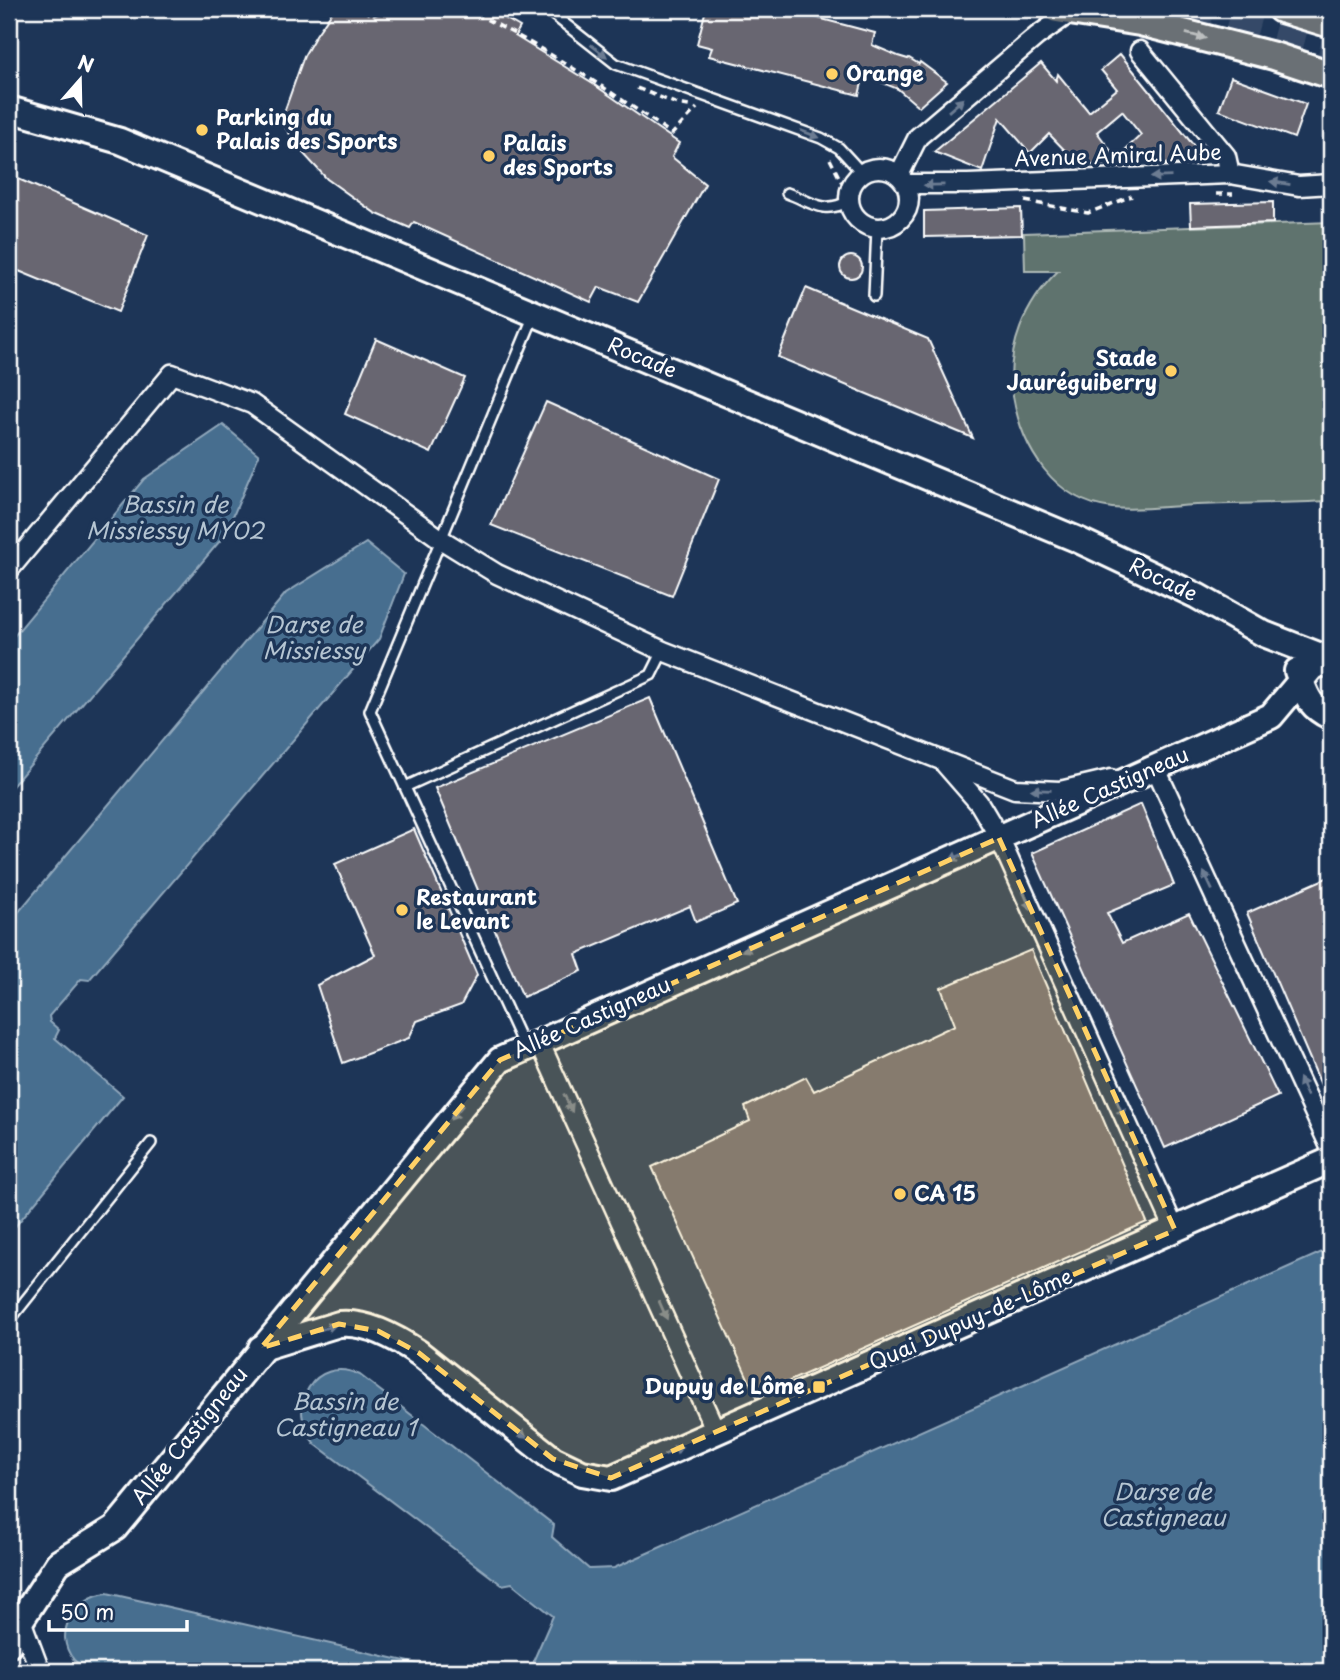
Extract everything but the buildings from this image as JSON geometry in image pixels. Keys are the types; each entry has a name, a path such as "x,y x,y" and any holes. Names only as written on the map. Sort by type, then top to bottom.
{"main road":[{"path":"1065,9 1140,22 1274,56 1331,75"},
{"path":"1282,9 1331,24"}],"street":[{"path":"902,180 918,137 1065,9"},
{"path":"1140,51 1226,156 1230,174"},
{"name":"Rocade","path":"9,109 120,141 1076,539 1197,596 1264,634"},
{"path":"881,168 902,180 909,199 903,217 896,223 877,228 855,216 849,201 851,187 862,173 881,168"},
{"name":"Avenue Amiral Aube","path":"902,180 968,184 1230,174 1299,186 1331,184"},
{"path":"9,570 172,374 252,404 442,540 498,574 663,651 1015,789 1060,791 1156,768 1331,1150"},
{"path":"1264,634 1331,661"},
{"path":"1264,634 1292,662 1311,704 1331,717"},
{"path":"1271,716 1313,666 1331,661"},
{"path":"1271,716 1331,717"},
{"name":"Allée Castigneau","path":"9,1644 20,1620 58,1563 115,1528 500,1060 1271,716"},
{"path":"943,761 979,803 999,838 1175,1230"},
{"path":"532,1045 716,1432"},
{"name":"Quai Dupuy-de-Lôme","path":"261,1348 339,1324 350,1323 378,1331 405,1343 419,1353 553,1459 582,1473 611,1478 1331,1160"},
{"path":"20,1620 40,1671"}],"lane":[{"path":"546,9 616,64 821,138 839,148 862,173"},
{"path":"788,193 821,208 839,206 849,201"},
{"path":"874,296 877,228"},
{"path":"532,1045 370,710 535,313"},
{"path":"405,787 651,675 663,651"},
{"path":"9,1321 151,1143"}],"path":[{"path":"364,9 371,16 388,9"},
{"path":"465,9 493,22 615,94 672,134 697,108"}],"highlighted area":[{"path":"999,838 1175,1230 611,1478 553,1459 419,1353 378,1331 339,1324 261,1348 500,1060"}],"green space":[{"name":"Stade Jauréguiberry","path":"1331,222 1331,501 1112,508 1073,495 1044,469 1033,453 1017,416 1011,378 1012,361 1015,344 1027,312 1058,271 1025,271 1024,233"}],"water":[{"name":"Bassin de Missiessy MY02","path":"223,425 259,455 225,535 9,790 9,642 144,479"},
{"name":"Darse de Missiessy","path":"366,543 404,574 379,639 89,980 81,979 49,1016 50,1022 59,1030 55,1038 123,1096 9,1234 9,933 18,922 16,915 286,593"},
{"name":"Darse de Castigneau","path":"1331,1248 1331,1671 529,1671 553,1616 512,1583 502,1585 315,1444 306,1430 302,1415 303,1401 318,1378 329,1371 344,1370 360,1375 554,1525 552,1537 589,1569 614,1568"},
{"path":"107,1593 449,1671 100,1671 74,1660 65,1639 66,1628 77,1608 96,1596"}],"tunnel":[{"path":"1181,9 1331,49"}],"place":[{"name":"Orange","path":"832,74"},
{"name":"Parking du Palais des Sports","path":"202,130"},
{"name":"Palais des Sports","path":"489,156"},
{"name":"Stade Jauréguiberry","path":"1171,371"},
{"name":"Restaurant le Levant","path":"402,910"},
{"name":"CA 15","path":"900,1194"},
{"name":"Dupuy de Lôme","path":"819,1387"}],"water label":[{"name":"Bassin de Castigneau 1","path":"345,1415"}]}
